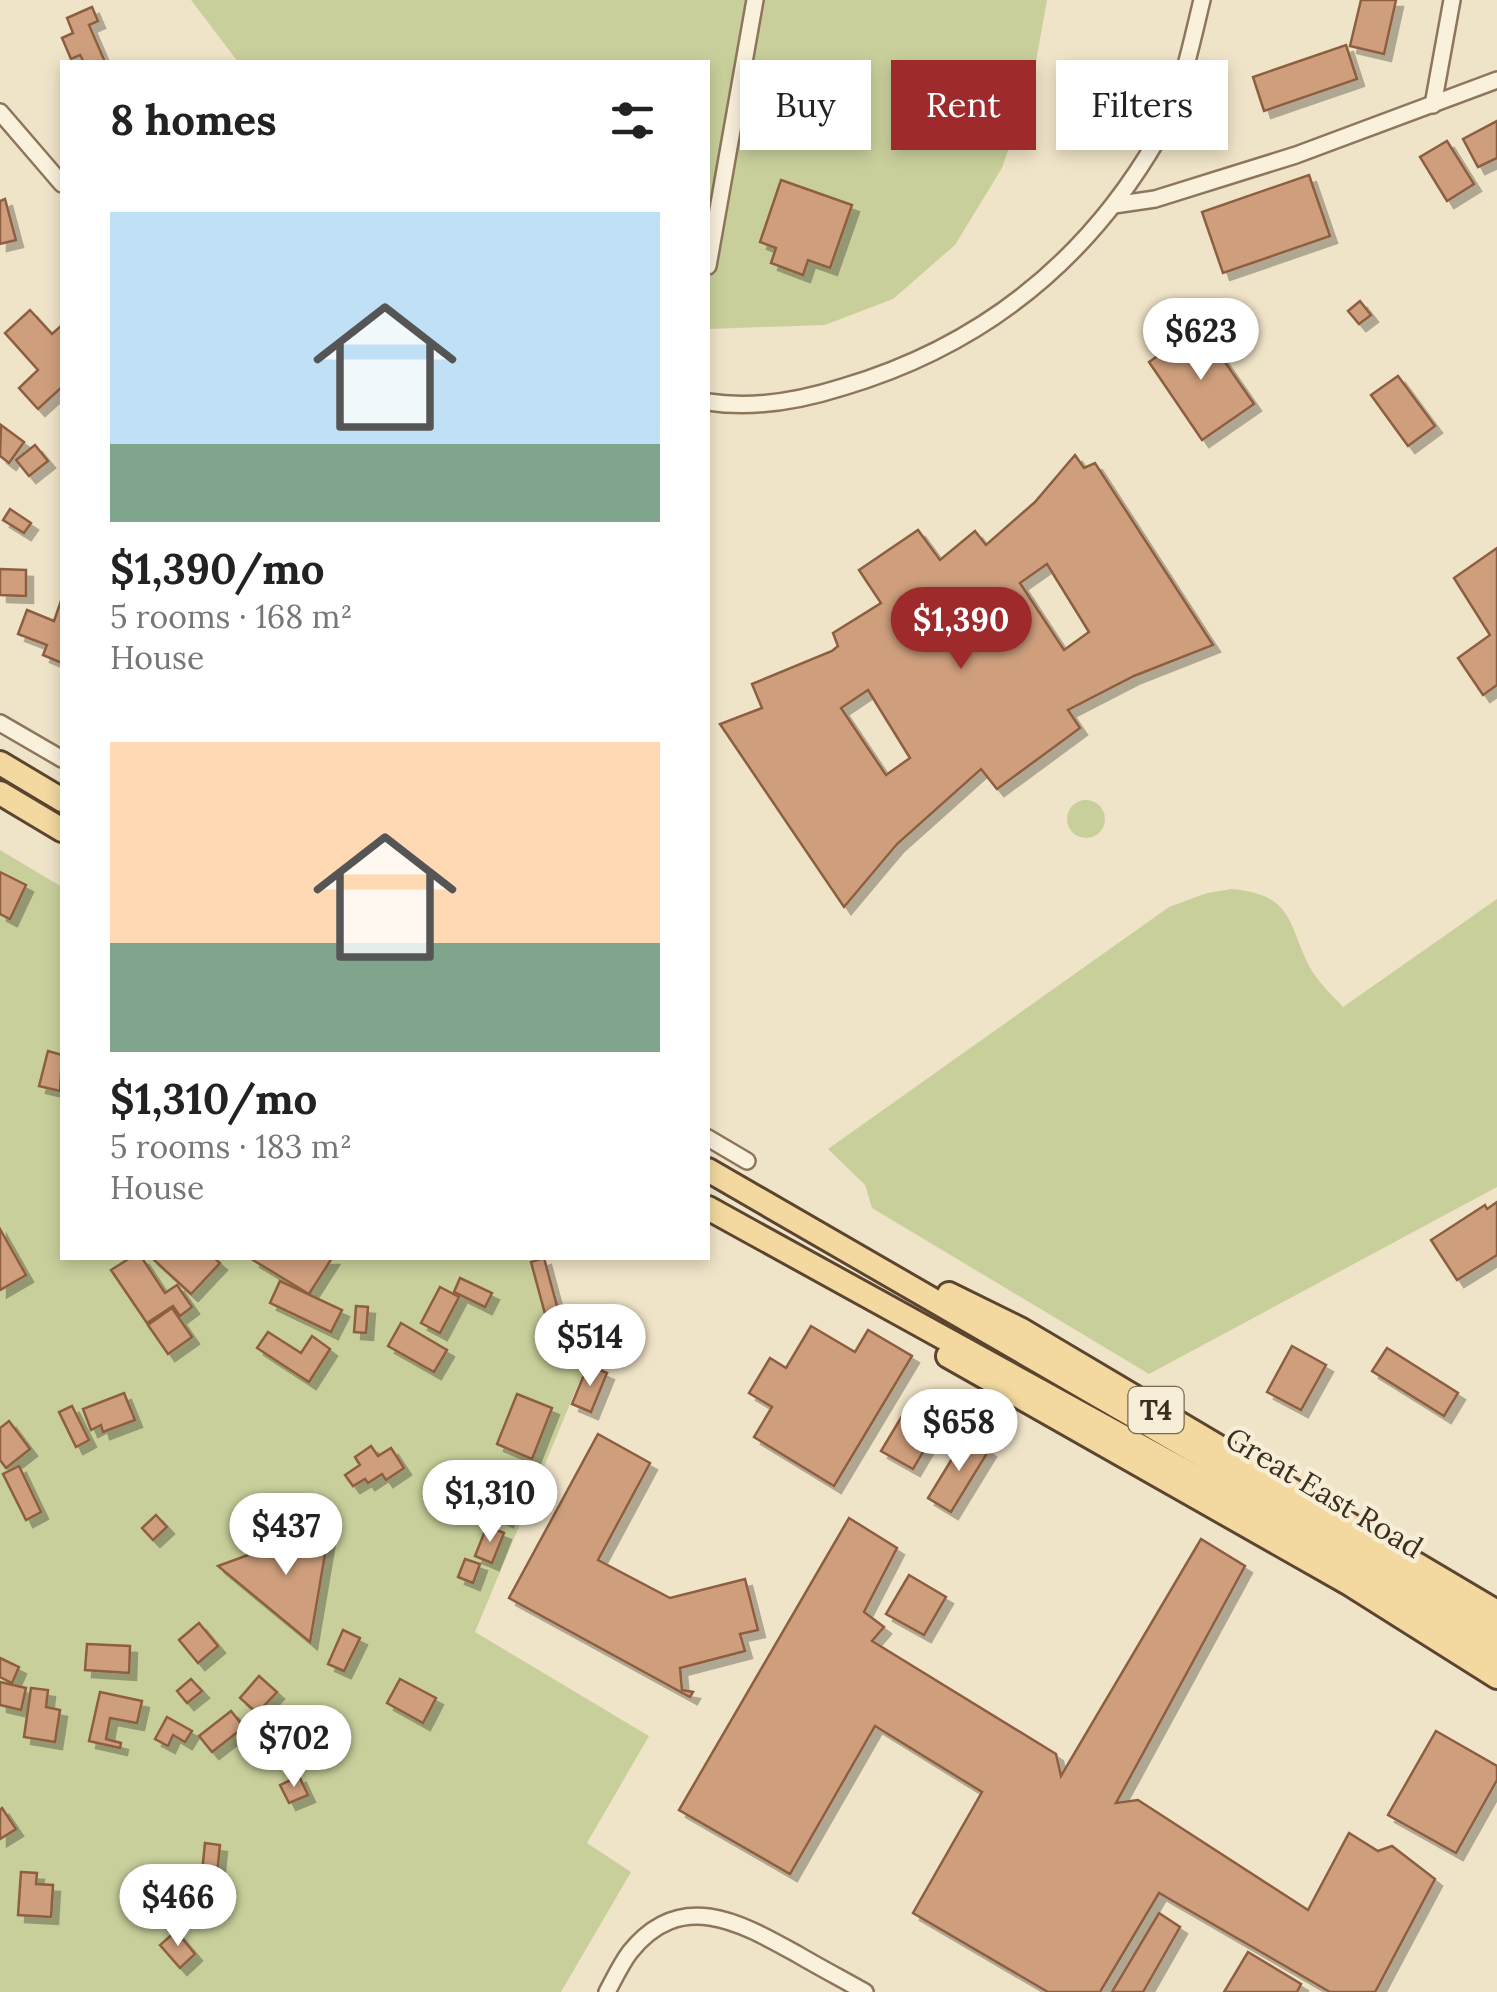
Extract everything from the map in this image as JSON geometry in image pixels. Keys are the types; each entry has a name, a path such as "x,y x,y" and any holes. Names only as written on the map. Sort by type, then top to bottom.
{"main road":[{"path":"0,763 60,799"},
{"path":"0,793 60,829"},
{"name":"Great East Road","path":"710,1171 1324,1526 1497,1633"},
{"name":"Great East Road","path":"710,1209 1314,1542 1497,1656"},
{"name":"Great East Road","path":"806,1227 836,1236 1020,1329 1497,1612"},
{"name":"Great East Road","path":"848,1286 864,1306 1062,1423 1348,1583 1497,1678"}],"street":[{"path":"710,255 755,0"},
{"path":"710,402 738,407 810,397 882,375 946,348 1002,312 1073,252 1114,205 1160,134 1189,57 1202,0"},
{"path":"1433,105 1452,0"},
{"path":"1114,205 1155,199 1243,172 1497,80"},
{"path":"0,112 60,182"},
{"path":"0,723 60,758"},
{"path":"710,1139 747,1161"},
{"path":"606,1992 631,1950 656,1930 685,1916 713,1916 754,1929 865,1992"}],"green space":[{"path":"191,0 1047,0 1036,62 891,60 891,150 1008,150 1002,168 955,245 893,299 825,325 710,329 710,60 236,60"},
{"path":"1086,800 1100,805 1105,819 1100,833 1086,838 1072,833 1067,819 1072,805"},
{"path":"0,850 60,886 60,1260 546,1260 569,1348 585,1368 475,1632 649,1736 587,1843 631,1872 561,1992 0,1992"},
{"path":"1232,889 1253,892 1279,906 1312,971 1343,1007 1497,899 1497,1187 1149,1374 872,1208 865,1185 828,1149 1169,907 1207,893"}],"building":[{"path":"1361,0 1396,0 1384,54 1350,46"},
{"path":"92,7 98,21 89,25 104,60 83,60 80,55 71,59 62,38 73,33 67,18"},
{"path":"1346,45 1357,79 1264,111 1253,77"},
{"path":"1497,121 1497,158 1478,167 1463,139"},
{"path":"1447,141 1474,184 1447,201 1420,157"},
{"path":"1309,175 1330,236 1223,273 1202,212"},
{"path":"781,180 852,205 830,268 808,260 803,275 771,263 776,248 760,242"},
{"path":"5,199 16,240 0,244 0,201"},
{"path":"1360,301 1371,315 1359,324 1348,311"},
{"path":"30,310 52,334 60,327 60,389 38,409 19,388 38,370 5,333"},
{"path":"1200,326 1254,404 1202,440 1149,362"},
{"path":"1398,376 1435,426 1408,446 1371,395"},
{"path":"1,425 24,442 9,463 0,456"},
{"path":"35,445 48,461 29,476 16,460"},
{"path":"1075,455 1084,468 1095,463 1213,645 1134,676 1068,710 1080,728 997,789 981,769 897,844 844,907 720,724 762,708 752,684 832,651 838,646 833,633 881,603 859,570 918,530 940,560 975,531 986,545 1035,502","holes":["1047,564 1089,632 1064,650 1020,583","868,690 910,758 886,775 841,708"]},
{"path":"10,509 31,523 24,533 3,520"},
{"path":"1497,548 1497,685 1483,695 1458,658 1490,635 1454,578"},
{"path":"0,569 26,570 26,596 0,595"},
{"path":"60,604 60,662 43,655 47,645 18,634 27,610 54,621"},
{"path":"0,872 26,885 10,919 0,914"},
{"path":"48,1051 60,1054 60,1091 39,1086"},
{"path":"1497,1202 1497,1255 1457,1280 1431,1240 1485,1205 1487,1209"},
{"path":"0,1229 26,1275 0,1290"},
{"path":"127,1260 143,1260 165,1293 177,1285 192,1307 180,1316 173,1306 147,1323 111,1270"},
{"path":"154,1260 220,1263 191,1294"},
{"path":"253,1260 331,1260 309,1294"},
{"path":"545,1260 564,1332 551,1336 531,1262"},
{"path":"460,1278 492,1293 485,1307 454,1292"},
{"path":"280,1281 342,1310 331,1332 270,1303"},
{"path":"440,1287 459,1297 440,1333 421,1323"},
{"path":"356,1306 368,1307 366,1333 354,1332"},
{"path":"172,1308 192,1337 168,1354 148,1325"},
{"path":"401,1323 447,1350 434,1372 388,1346"},
{"path":"811,1326 855,1352 868,1330 912,1356 834,1486 754,1437 772,1407 749,1393 770,1358 786,1368"},
{"path":"268,1332 301,1353 312,1336 330,1349 309,1382 257,1348"},
{"path":"1292,1346 1326,1365 1301,1410 1267,1392"},
{"path":"1387,1348 1458,1393 1444,1416 1372,1371"},
{"path":"588,1365 607,1373 591,1412 572,1404"},
{"path":"124,1393 135,1420 103,1432 101,1425 91,1430 83,1409"},
{"path":"517,1394 552,1408 532,1459 497,1444"},
{"path":"911,1401 942,1420 913,1469 881,1451"},
{"path":"72,1406 89,1440 76,1447 59,1412"},
{"path":"9,1421 30,1449 6,1468 0,1460 0,1428"},
{"path":"598,1434 650,1463 598,1560 670,1598 745,1579 758,1630 740,1634 745,1651 680,1668 682,1690 693,1692 690,1697 509,1598"},
{"path":"966,1436 989,1450 951,1512 928,1498"},
{"path":"371,1446 378,1456 391,1448 404,1468 386,1480 382,1474 353,1486 345,1475 360,1465 355,1457"},
{"path":"19,1466 41,1512 26,1520 3,1474"},
{"path":"488,1494 513,1505 506,1520 481,1509"},
{"path":"156,1515 167,1527 153,1540 142,1528"},
{"path":"849,1518 897,1548 864,1612 884,1627 872,1641 1056,1754 1061,1776 1201,1539 1245,1566 1116,1803 1138,1800 1308,1910 1349,1833 1378,1851 1392,1846 1435,1879 1375,1992 1330,1992 1159,1893 1100,1992 1048,1992 913,1913 982,1792 875,1726 790,1874 679,1810"},
{"path":"330,1525 310,1642 218,1566"},
{"path":"487,1526 504,1533 492,1563 475,1556"},
{"path":"465,1559 480,1564 473,1583 458,1577"},
{"path":"909,1575 946,1597 924,1635 886,1614"},
{"path":"199,1623 218,1646 198,1663 179,1640"},
{"path":"343,1630 360,1638 344,1671 328,1664"},
{"path":"87,1644 130,1646 129,1673 85,1670"},
{"path":"0,1658 19,1667 12,1683 0,1677"},
{"path":"259,1676 277,1692 257,1713 240,1698"},
{"path":"191,1679 202,1691 187,1703 177,1691"},
{"path":"400,1679 436,1698 423,1723 387,1703"},
{"path":"0,1682 26,1688 21,1710 0,1705"},
{"path":"31,1688 48,1690 46,1707 60,1710 55,1742 24,1737"},
{"path":"100,1692 142,1701 137,1723 110,1718 106,1739 121,1743 120,1748 89,1741"},
{"path":"231,1711 244,1727 212,1752 199,1736"},
{"path":"167,1717 192,1731 185,1742 173,1735 168,1746 155,1739"},
{"path":"1436,1731 1497,1766 1497,1780 1456,1853 1388,1815"},
{"path":"299,1776 308,1795 289,1803 280,1785"},
{"path":"0,1810 16,1829 0,1839"},
{"path":"205,1843 220,1845 217,1874 202,1872"},
{"path":"21,1872 37,1873 36,1884 53,1885 51,1917 18,1915"},
{"path":"1159,1913 1180,1927 1143,1992 1112,1992"},
{"path":"176,1931 195,1954 180,1968 160,1945"},
{"path":"1248,1952 1301,1984 1297,1992 1224,1992"}]}
